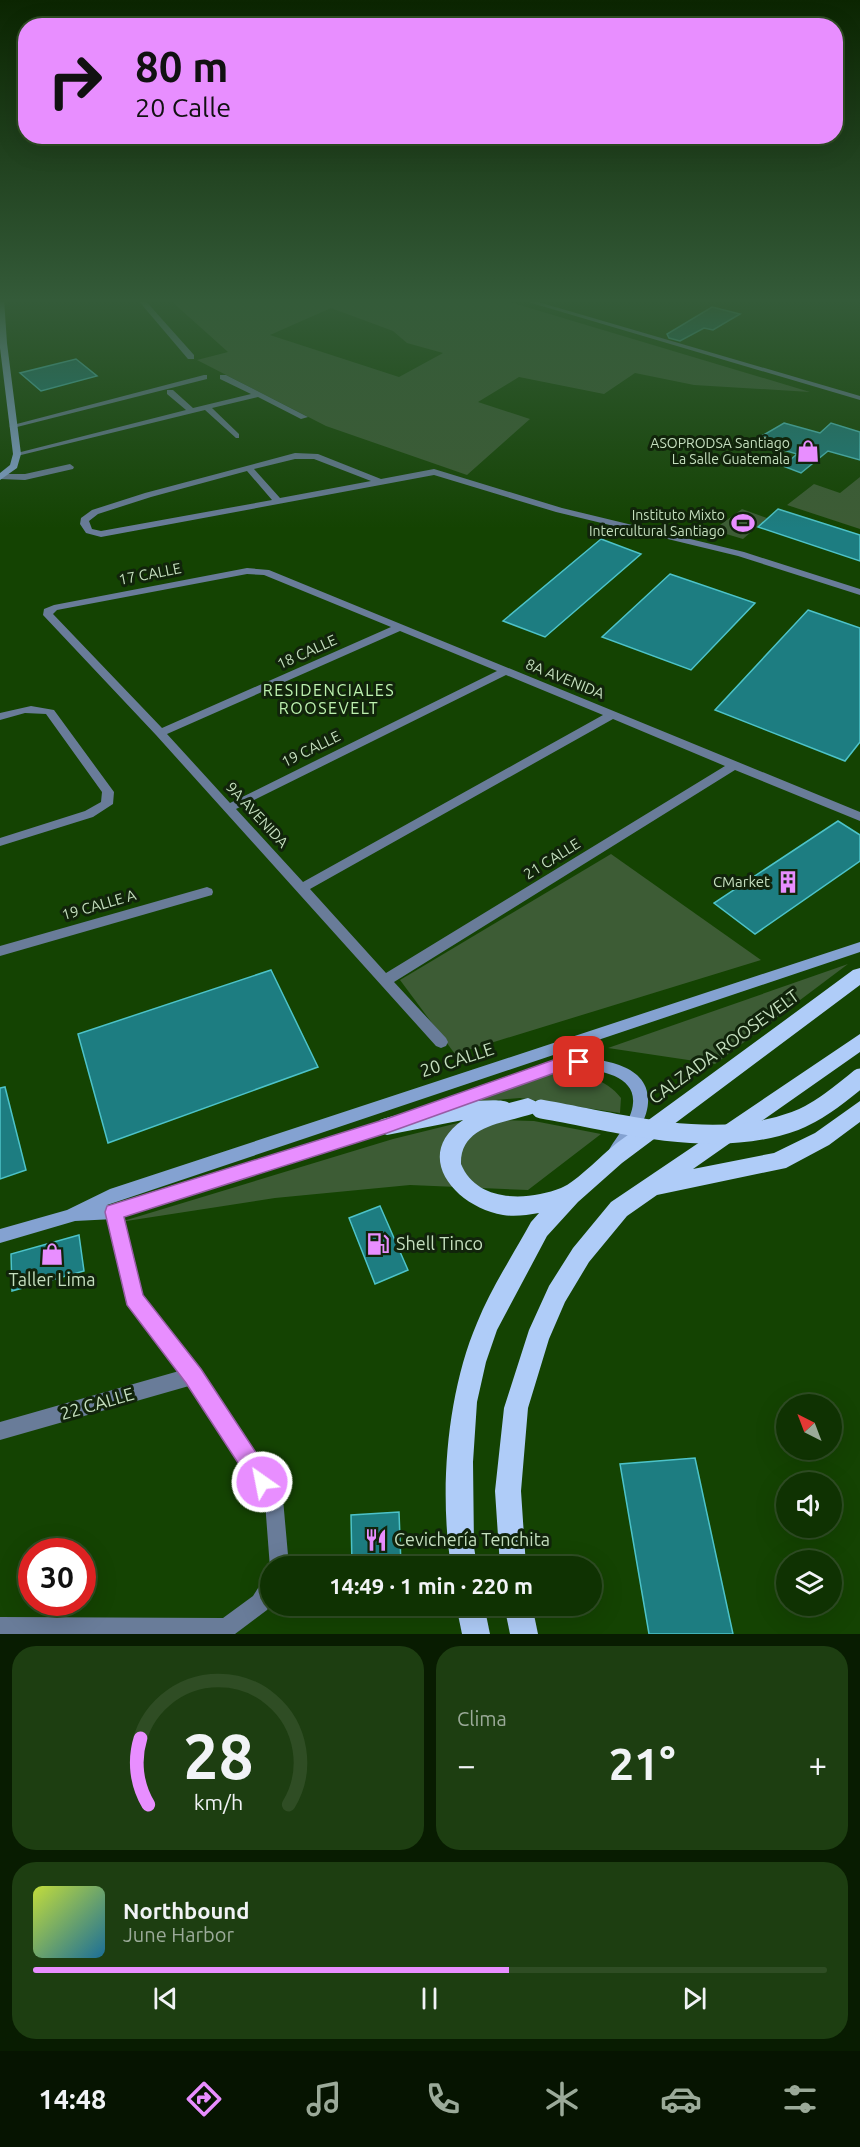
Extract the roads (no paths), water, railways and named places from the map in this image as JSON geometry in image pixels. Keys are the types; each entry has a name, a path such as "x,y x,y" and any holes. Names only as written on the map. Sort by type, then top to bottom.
{"highway":[{"name":"CALZADA ROOSEVELT","path":"462,1556 460,1462 465,1402 474,1362 487,1326 539,1229 570,1195 614,1156 860,975"},
{"path":"512,1556 508,1491 514,1429 525,1371 557,1294 585,1249 615,1213 798,1083 860,1042"},
{"path":"387,1126 463,1111 535,1108 690,1133 728,1135 794,1122 823,1107 860,1078"},
{"path":"535,1108 492,1116 459,1134 450,1152 453,1172 466,1190 476,1197 502,1205 527,1205 570,1195"},
{"path":"652,1188 721,1171 754,1168 780,1160 822,1139 860,1110"},
{"path":"472,1616 476,1634"},
{"path":"520,1616 524,1634"}],"main road":[{"path":"0,477 14,466 17,454 4,384"},
{"name":"20 CALLE","path":"0,1236 70,1216 110,1196 860,947"},
{"name":"20 CALLE","path":"70,1216 114,1212 387,1126 559,1065 579,1062 599,1064 626,1076 641,1095 641,1105 614,1156"}],"street":[{"path":"791,375 860,399"},
{"path":"13,426 204,377"},
{"path":"223,377 303,417"},
{"path":"170,392 191,411"},
{"path":"17,454 257,395"},
{"path":"206,407 236,436"},
{"path":"380,482 306,455 248,468 95,512 84,520 85,528 91,533 101,534 434,472 550,507 741,554 860,592"},
{"path":"0,477 25,477 70,467"},
{"path":"248,468 279,502"},
{"name":"17 CALLE","path":"48,611 258,570"},
{"name":"8A AVENIDA","path":"258,570 860,817"},
{"name":"9A AVENIDA","path":"48,611 48,615 160,733 441,1042"},
{"name":"18 CALLE","path":"160,733 400,627"},
{"name":"19 CALLE","path":"229,808 505,670"},
{"path":"0,717 20,710 39,708 50,712 108,792 106,804 89,814 0,842"},
{"path":"302,888 612,715"},
{"name":"21 CALLE","path":"386,980 734,765"},
{"name":"19 CALLE A","path":"0,951 207,892"},
{"path":"114,1212 134,1299 194,1376 274,1499 278,1556"},
{"name":"22 CALLE","path":"0,1431 194,1376"},
{"path":"0,1627 226,1628 260,1603"}],"place":[{"name":"ASOPRODSA Santiago La Salle Guatemala","path":"808,451"},
{"name":"Instituto Mixto Intercultural Santiago","path":"743,523"},
{"name":"CMarket","path":"788,882"},
{"name":"Shell Tinco","path":"378,1244"},
{"name":"Taller Lima","path":"52,1254"},
{"name":"Cevichería Tenchita","path":"376,1540"}],"district":[{"name":"RESIDENCIALES ROOSEVELT","path":"329,699"}]}
